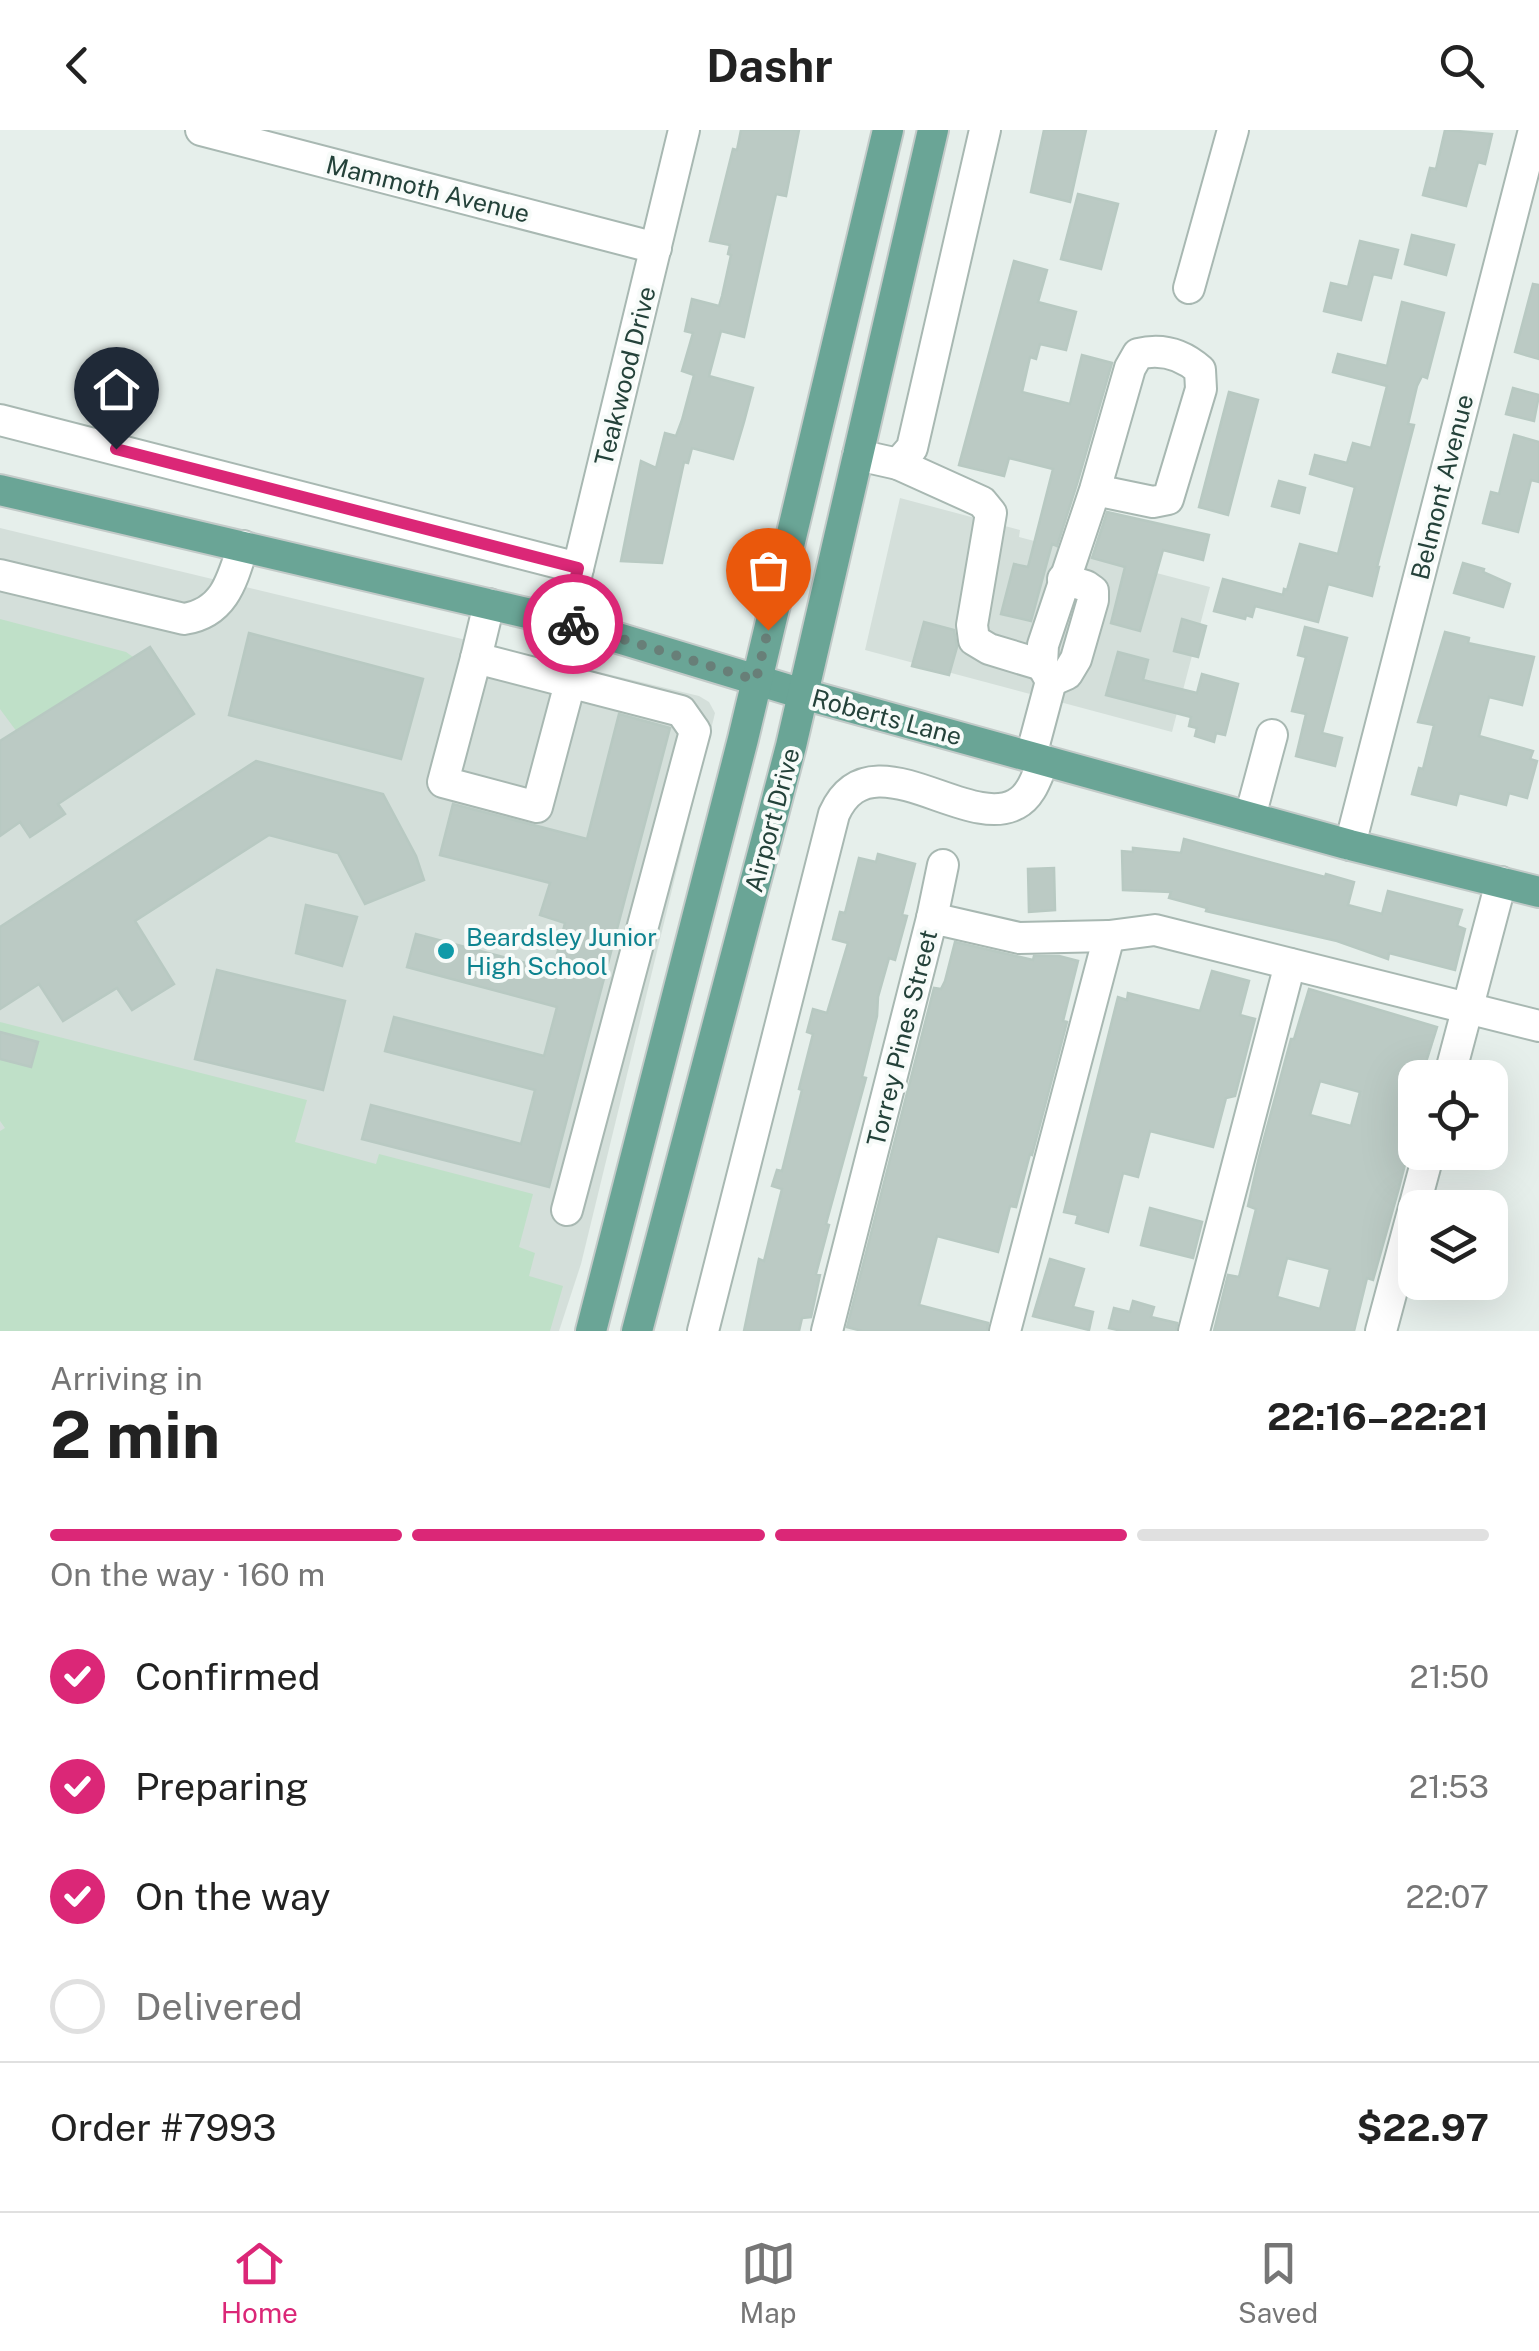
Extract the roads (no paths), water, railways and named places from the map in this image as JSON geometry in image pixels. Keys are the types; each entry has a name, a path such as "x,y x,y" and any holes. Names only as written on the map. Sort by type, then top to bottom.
{"main road":[{"name":"Airport Drive","path":"591,1331 756,680 888,130"},
{"name":"Airport Drive","path":"637,1331 803,694 934,130"},
{"name":"Roberts Lane","path":"0,490 565,622 803,694 1539,892"}],"street":[{"name":"Mammoth Avenue","path":"201,130 656,248"},
{"name":"Teakwood Drive","path":"565,622 684,130"},
{"path":"898,464 912,448 985,130"},
{"path":"1188,288 1232,130"},
{"name":"Belmont Avenue","path":"1350,844 1534,130"},
{"path":"858,455 898,464 982,502 992,513 972,625 974,640 1047,673 1067,674 1076,659 1093,600 1093,591 1086,586 1063,579 1095,490 1130,368 1138,354 1155,350 1187,359 1200,370 1201,389 1168,499 1153,502 1095,490"},
{"path":"0,420 578,568"},
{"path":"0,575 184,619 208,612 226,593 242,546"},
{"path":"489,604 443,782 537,807 570,683"},
{"path":"476,658 681,712 695,731 567,1210"},
{"path":"703,1331 834,814 842,796 856,785 895,783 994,810 1014,806 1028,795 1038,758 1047,673"},
{"path":"1250,817 1272,736"},
{"path":"932,918 943,865"},
{"path":"1453,1060 1501,882"},
{"name":"Torrey Pines Street","path":"827,1331 932,918 1018,938 1109,936 1155,930 1539,1026"},
{"path":"1005,1331 1109,936"},
{"path":"1194,1331 1290,964"},
{"path":"1381,1331 1423,1170"}],"place":[{"name":"Beardsley Junior High School","path":"446,951"}]}
